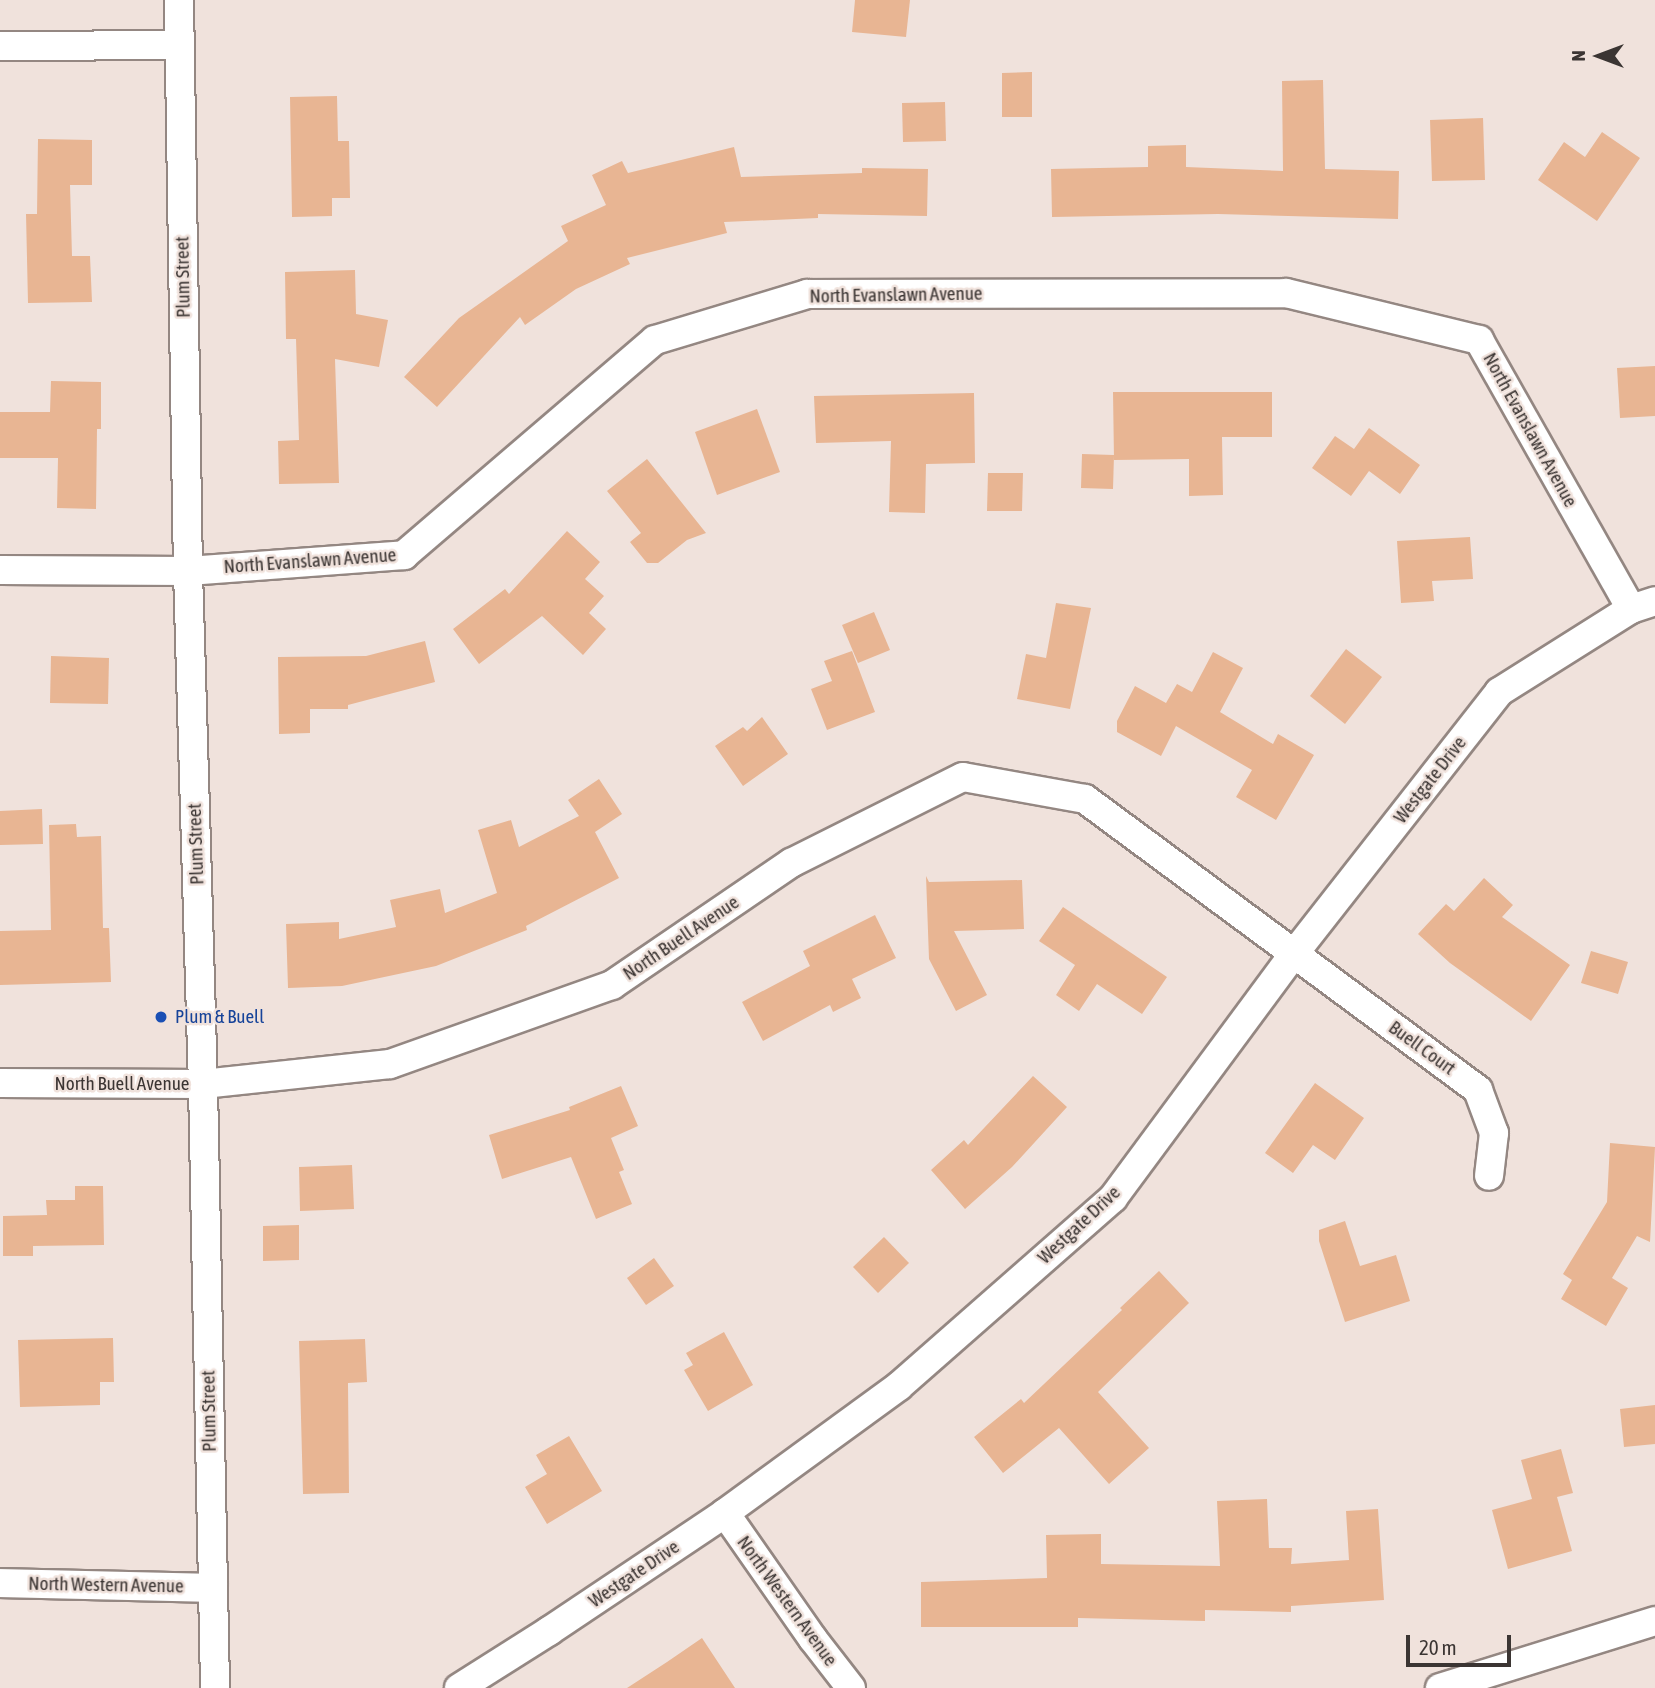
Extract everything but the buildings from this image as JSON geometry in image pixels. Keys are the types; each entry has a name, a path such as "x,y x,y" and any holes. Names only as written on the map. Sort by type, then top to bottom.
{"street":[{"name":"Plum Street","path":"179,0 188,570 203,1084 215,1688"},
{"path":"0,46 179,45"},
{"name":"North Evanslawn Avenue","path":"0,570 188,570 404,555 655,340 807,294 1286,293 1479,340 1643,605"},
{"name":"Westgate Drive","path":"459,1688 725,1513 899,1386 1113,1198 1293,954 1499,692 1643,605"},
{"name":"North Buell Avenue","path":"0,1083 203,1084 390,1064 612,985 791,863 963,777 1085,799 1293,954"},
{"name":"Buell Court","path":"1293,954 1478,1090 1494,1133 1489,1176"},
{"name":"North Western Avenue","path":"725,1513 813,1639 851,1688"},
{"name":"North Western Avenue","path":"0,1583 212,1588"},
{"path":"1440,1688 1655,1620"}],"place":[{"name":"Plum & Buell","path":"161,1017"}]}
